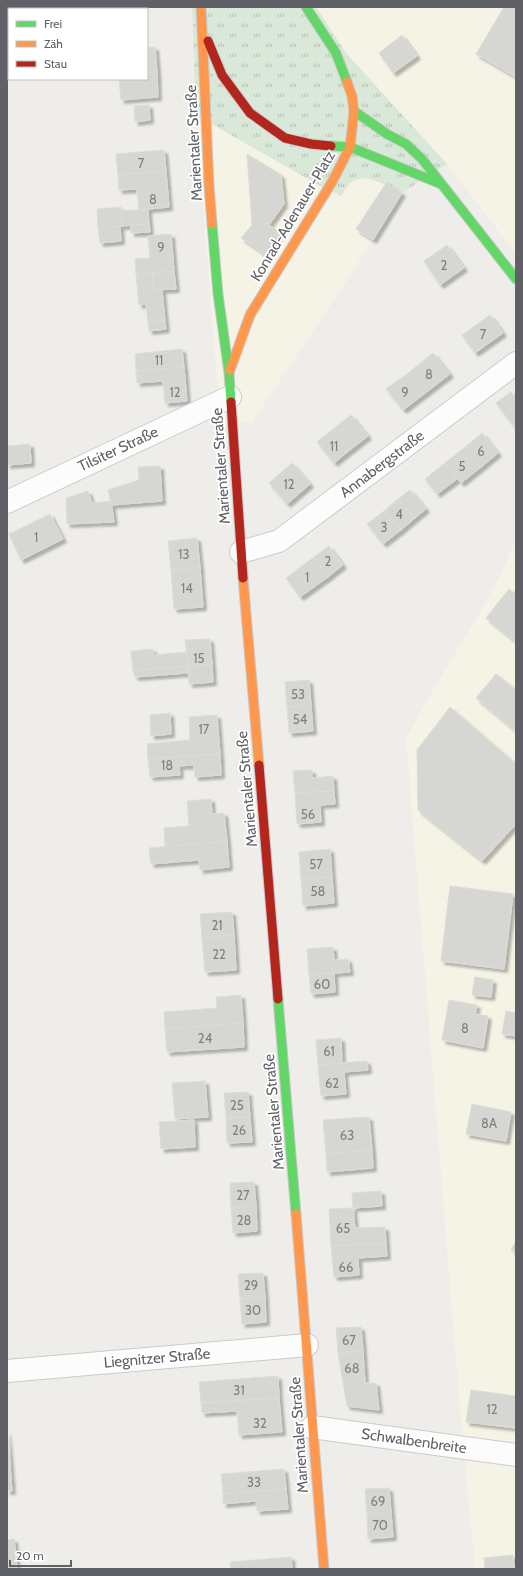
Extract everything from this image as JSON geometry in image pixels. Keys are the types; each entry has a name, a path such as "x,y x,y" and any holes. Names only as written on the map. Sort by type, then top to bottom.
{"main road":[{"name":"Marientaler Straße","path":"201,7 209,185 218,294 229,373 241,552 307,1345 312,1427 324,1569"},
{"name":"Konrad-Adenauer-Platz","path":"229,373 250,315 332,182 350,147 354,111 352,96 342,65 336,53 306,7"},
{"path":"202,29 222,75 250,113 285,138 311,144 350,147 442,184"},
{"path":"354,111 387,134 406,144 422,159 516,278"}],"street":[{"name":"Annabergstraße","path":"241,552 279,542 516,363"},
{"name":"Tilsiter Straße","path":"7,502 230,397"},
{"name":"Liegnitzer Straße","path":"7,1371 307,1345"},
{"name":"Schwalbenbreite","path":"312,1427 516,1455"}],"shaded area":[{"path":"316,7 516,7 516,254 447,164 346,53"},
{"path":"196,115 315,183 341,196 352,182 362,178 381,183 402,193 342,288 252,422 220,420"},
{"path":"516,541 516,1569 475,1569 461,1423 406,738 444,671 474,623 499,577"}],"green space":[{"path":"192,7 316,7 346,53 447,164 402,193 378,181 365,178 352,181 341,196 315,183 196,115"}],"building":[{"path":"93,7 123,7 123,8"},
{"path":"504,7 516,7 516,77 476,54"},
{"path":"402,35 417,56 393,73 379,53"},
{"path":"148,47 155,47 157,72 148,73"},
{"path":"157,72 158,97 121,100 119,80 148,80 148,73"},
{"path":"149,105 150,120 135,122 134,106"},
{"path":"164,150 166,171 118,175 116,154"},
{"path":"247,154 281,175 284,204 269,225 280,232 266,255 241,238 252,225"},
{"path":"166,171 169,207 139,210 137,189 119,190 118,175"},
{"path":"386,183 402,193 373,240 356,229"},
{"path":"121,207 122,226 98,228 97,209"},
{"path":"148,209 149,224 122,226 121,211"},
{"path":"149,224 150,232 131,233 131,225"},
{"path":"120,226 121,241 100,243 98,228"},
{"path":"171,234 174,271 136,274 135,259 150,258 148,236"},
{"path":"447,245 464,268 440,285 424,261"},
{"path":"174,271 176,289 153,290 152,273"},
{"path":"152,273 153,290 162,290 165,321 148,323 146,304 139,305 136,274"},
{"path":"490,315 503,333 475,353 462,335"},
{"path":"165,321 166,329 149,331 148,323"},
{"path":"182,349 184,367 136,371 135,354"},
{"path":"433,353 450,374 424,394 408,373"},
{"path":"184,367 187,401 165,403 163,381 137,383 136,371"},
{"path":"408,373 424,394 403,410 386,389"},
{"path":"511,392 516,398 516,429 496,403"},
{"path":"351,415 368,436 350,450 333,429"},
{"path":"333,429 350,450 334,463 317,442"},
{"path":"482,433 498,453 480,468 464,448"},
{"path":"30,444 31,463 7,465 7,446"},
{"path":"464,448 480,468 461,483 445,463"},
{"path":"292,463 310,484 287,504 269,483"},
{"path":"445,463 457,479 437,494 425,479"},
{"path":"160,466 162,501 112,505 108,490 139,480 138,467"},
{"path":"410,490 426,509 415,518 398,499"},
{"path":"88,491 92,503 111,501 114,522 67,524 66,498"},
{"path":"398,499 415,518 401,530 384,511"},
{"path":"384,511 401,530 383,544 367,524"},
{"path":"50,514 63,539 21,560 9,534"},
{"path":"197,538 200,567 171,570 168,541"},
{"path":"329,546 343,565 328,577 314,557"},
{"path":"314,557 328,577 300,597 286,578"},
{"path":"200,567 203,607 174,609 171,570"},
{"path":"509,589 516,594 516,642 486,618"},
{"path":"210,639 212,664 188,666 185,640"},
{"path":"153,649 153,655 187,652 188,666 133,671 131,651"},
{"path":"212,664 213,682 189,684 188,666"},
{"path":"188,666 188,673 135,677 133,671"},
{"path":"496,674 516,690 516,731 476,698"},
{"path":"309,680 311,705 287,707 285,682"},
{"path":"311,705 313,731 289,733 287,707"},
{"path":"450,707 516,764 516,824 482,861 418,810 417,750"},
{"path":"170,713 171,734 151,736 150,715"},
{"path":"217,715 220,754 148,759 147,744 190,740 189,717"},
{"path":"220,754 221,775 195,777 194,765 179,766 180,775 150,777 148,759"},
{"path":"312,770 312,778 333,776 334,791 295,793 293,771"},
{"path":"334,791 335,804 320,805 321,822 297,824 295,793"},
{"path":"211,799 212,814 224,813 227,841 165,847 164,828 189,826 187,801"},
{"path":"227,841 229,867 200,870 199,860 151,864 149,848"},
{"path":"330,849 332,877 301,879 299,852"},
{"path":"332,877 334,903 303,906 301,879"},
{"path":"450,886 513,894 504,969 441,961"},
{"path":"232,912 234,935 202,938 200,914"},
{"path":"234,935 236,970 205,972 202,938"},
{"path":"333,947 334,960 348,959 350,972 309,975 307,949"},
{"path":"334,973 335,992 311,994 309,975"},
{"path":"475,977 493,980 491,997 472,995"},
{"path":"241,995 243,1023 165,1029 164,1012 217,1008 216,997"},
{"path":"449,1000 477,1005 475,1014 488,1016 483,1048 442,1040"},
{"path":"506,1011 516,1013 516,1036 502,1034"},
{"path":"243,1023 244,1047 167,1052 165,1029"},
{"path":"341,1038 342,1063 318,1065 316,1040"},
{"path":"367,1061 368,1070 344,1072 346,1094 321,1096 318,1065"},
{"path":"205,1081 208,1117 175,1119 172,1083"},
{"path":"248,1092 250,1117 226,1118 224,1093"},
{"path":"472,1104 511,1112 506,1141 466,1134"},
{"path":"250,1117 252,1142 227,1143 226,1118"},
{"path":"369,1117 372,1150 326,1154 323,1120"},
{"path":"194,1120 195,1147 161,1149 159,1122"},
{"path":"372,1150 373,1168 327,1172 326,1154"},
{"path":"254,1182 256,1206 231,1208 230,1183"},
{"path":"381,1191 382,1206 353,1208 352,1193"},
{"path":"256,1206 257,1231 233,1233 231,1208"},
{"path":"353,1208 355,1228 385,1227 386,1243 331,1246 329,1209"},
{"path":"516,1241 516,1253 511,1250"},
{"path":"386,1243 387,1256 358,1258 359,1275 334,1277 331,1246"},
{"path":"263,1273 265,1297 240,1299 238,1274"},
{"path":"265,1297 266,1322 242,1324 240,1299"},
{"path":"361,1327 363,1351 338,1353 336,1328"},
{"path":"363,1351 365,1383 376,1383 379,1410 347,1406 338,1353"},
{"path":"278,1376 279,1398 201,1403 199,1382"},
{"path":"471,1390 516,1396 516,1428 466,1422"},
{"path":"279,1398 282,1432 239,1435 237,1411 202,1413 201,1403"},
{"path":"7,1432 9,1452 7,1452"},
{"path":"7,1452 9,1452 12,1491 7,1491"},
{"path":"284,1469 286,1489 223,1494 221,1474"},
{"path":"389,1488 391,1512 367,1514 365,1489"},
{"path":"286,1489 288,1509 257,1511 256,1501 223,1504 223,1494"},
{"path":"391,1512 393,1537 368,1539 367,1514"},
{"path":"14,1539 17,1568 7,1569 7,1540"},
{"path":"513,1555 514,1569 485,1569 484,1558"},
{"path":"291,1557 292,1569 231,1569 230,1562"}],"traffic: fast":[{"path":"306,7 336,53 347,82"},
{"path":"354,111 387,134 406,144 422,159 516,279"},
{"path":"331,146 350,147 441,184"},
{"path":"212,224 218,294 229,373 231,402"},
{"path":"278,999 296,1214"}],"traffic: slow":[{"path":"201,7 212,224"},
{"path":"230,370 250,315 332,182 350,147 354,111 352,96 347,82"},
{"path":"243,578 259,765"},
{"path":"296,1214 324,1569"}],"traffic: jam":[{"path":"208,41 222,75 250,113 285,138 311,144 331,146"},
{"path":"231,402 243,578"},
{"path":"259,765 278,999"}]}
